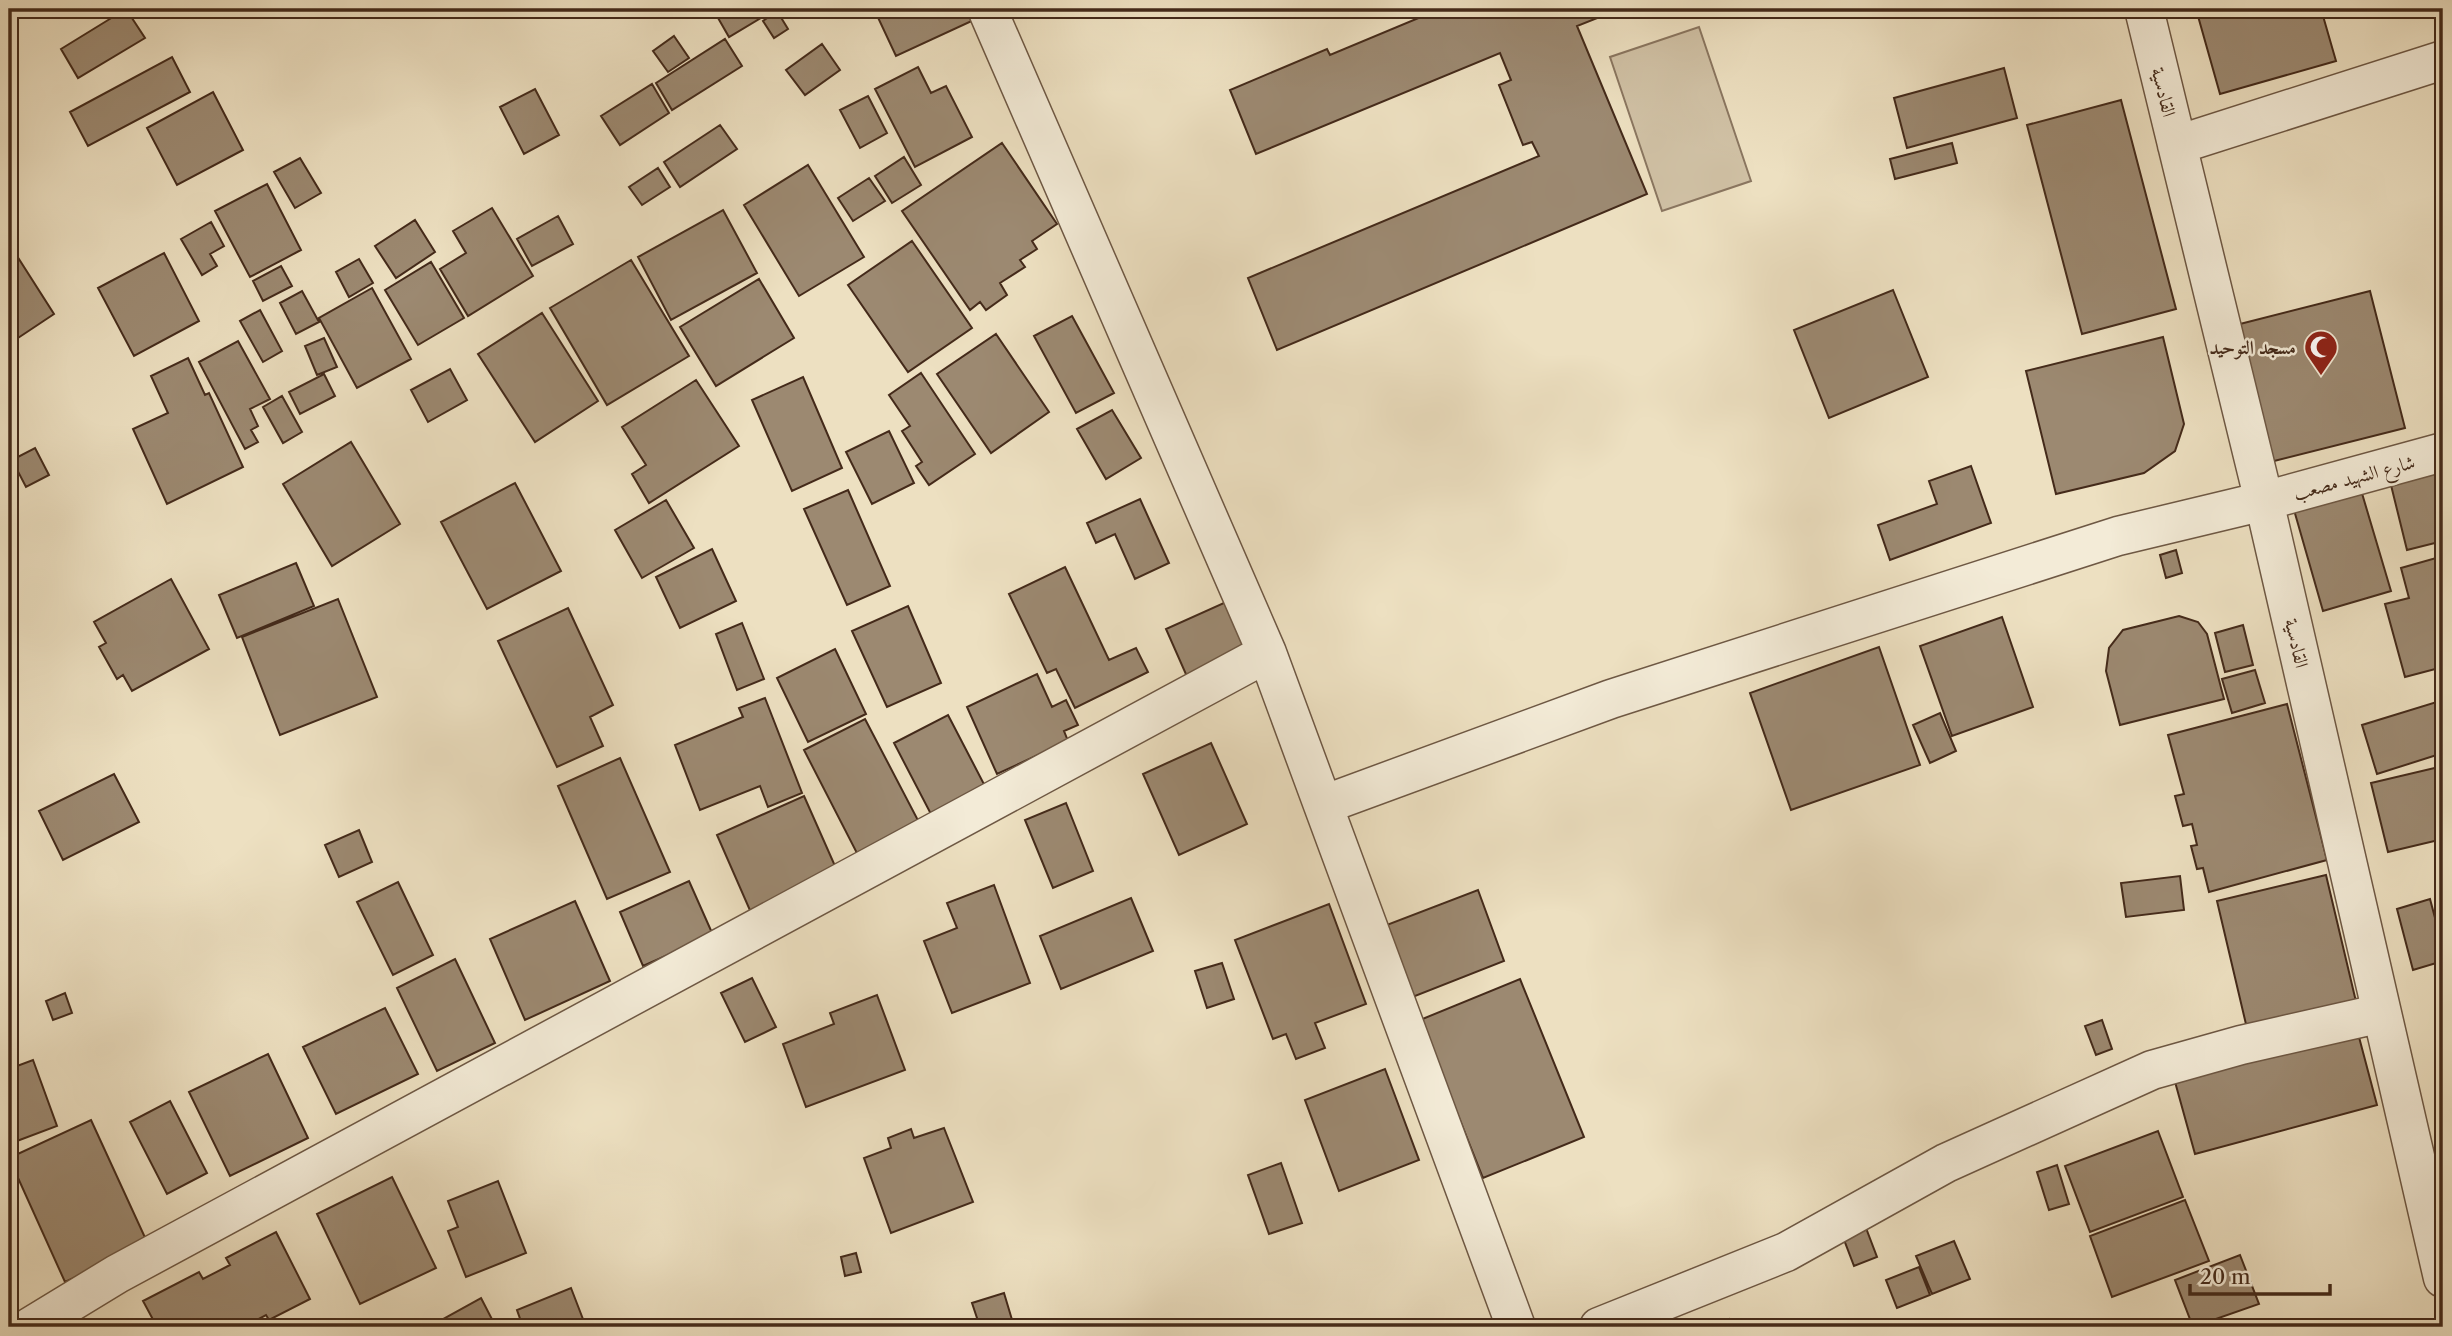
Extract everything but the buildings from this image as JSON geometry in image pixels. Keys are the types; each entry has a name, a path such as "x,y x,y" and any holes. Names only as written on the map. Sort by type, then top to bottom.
{"street":[{"path":"986,9 1267,653 1516,1327"},
{"name":"القادسية","path":"2144,9 2264,501 2443,1279"},
{"path":"2177,145 2443,60"},
{"name":"شارع الشهيد مصعب","path":"1322,805 1625,694 2118,536 2264,501 2443,452"},
{"path":"30,1327 117,1274 1267,653"},
{"path":"1599,1327 1786,1252 1946,1163 2152,1070 2241,1045 2382,1013"}],"shaded area":[{"path":"1699,27 1751,181 1662,211 1610,57"}],"place":[{"name":"مسجد التوحيد","path":"2321,377"}]}
